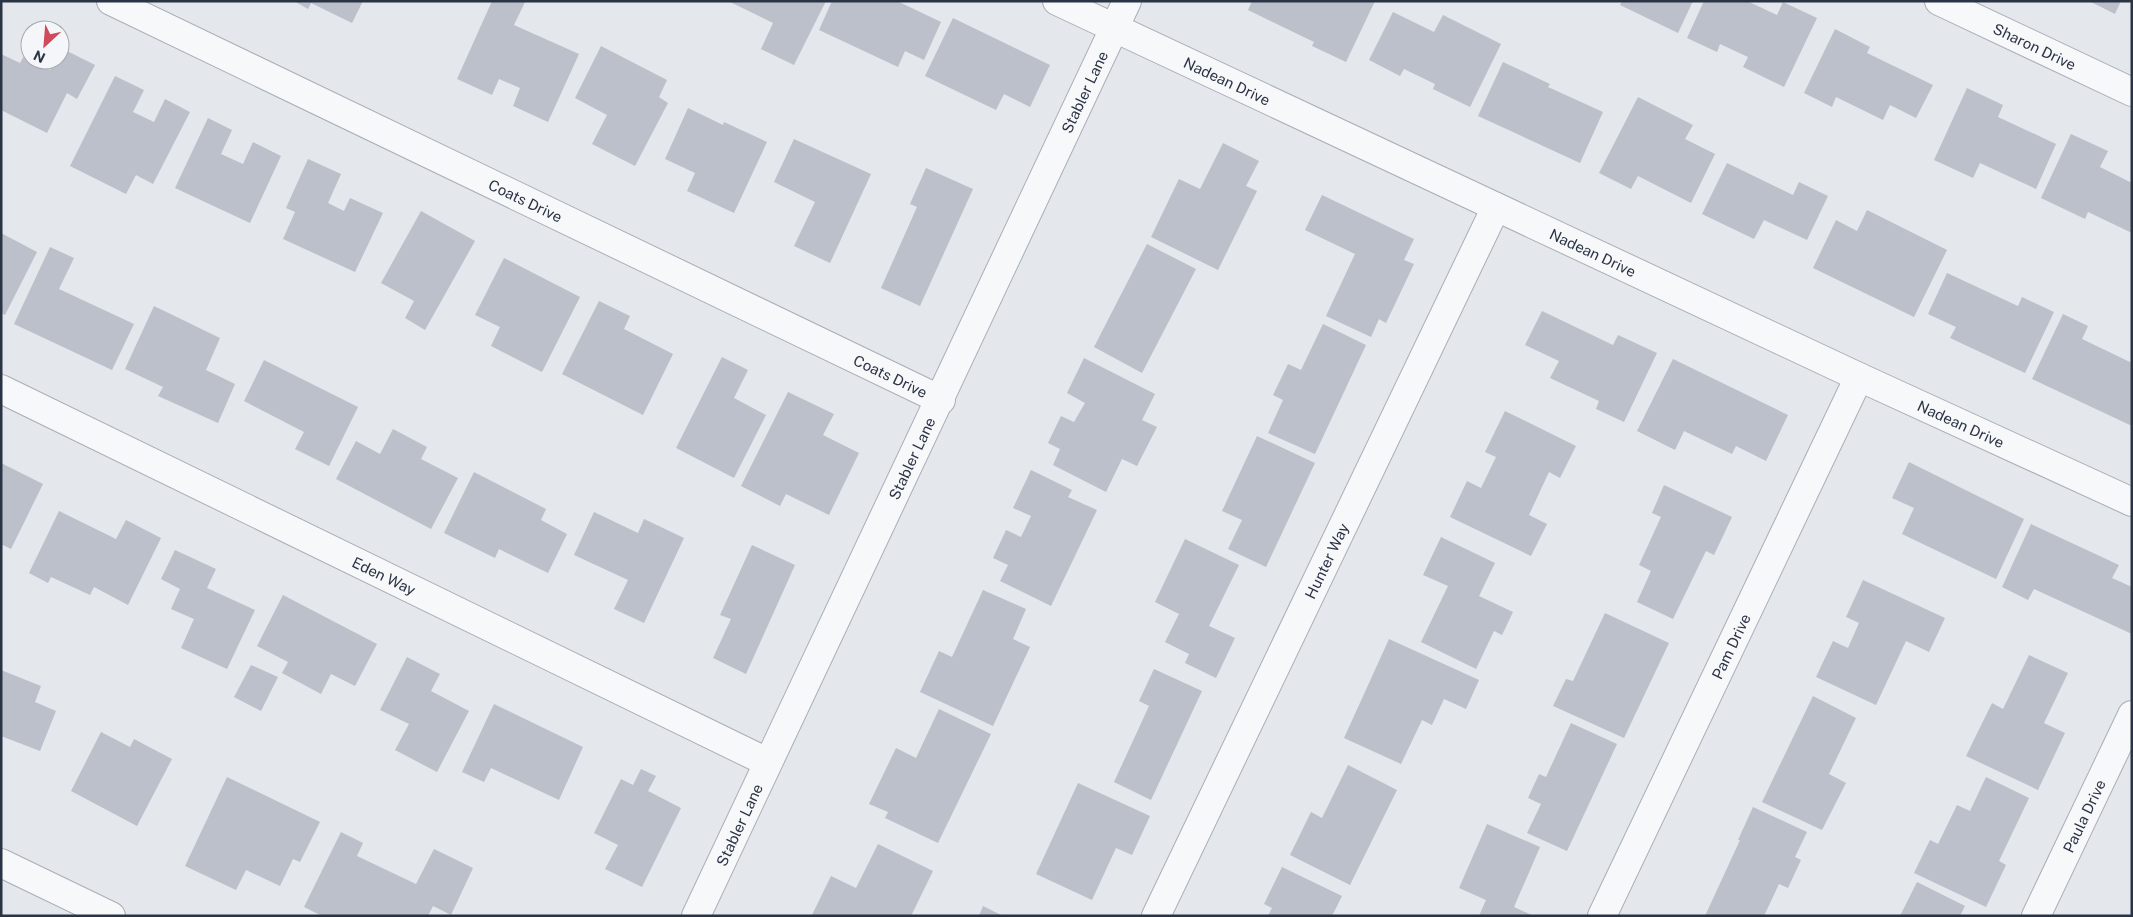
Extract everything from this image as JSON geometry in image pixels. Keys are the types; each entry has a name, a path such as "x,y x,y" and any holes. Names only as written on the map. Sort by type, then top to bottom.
{"street":[{"name":"Coats Drive","path":"112,1 941,400"},
{"name":"Nadean Drive","path":"1057,1 1858,377 2132,502"},
{"name":"Stabler Lane","path":"696,916 767,762 941,400 1127,1"},
{"name":"Sharon Drive","path":"1939,1 2132,92"},
{"name":"Hunter Way","path":"1156,916 1496,207"},
{"name":"Pam Drive","path":"1602,916 1858,377"},
{"name":"Eden Way","path":"1,389 767,762"},
{"name":"Paula Drive","path":"2036,916 2132,715"},
{"path":"1,863 111,916"}],"building":[{"path":"294,1 363,1 352,23 311,3 308,9"},
{"path":"492,1 525,2 514,25 579,54 548,122 513,106 520,88 499,79 492,95 457,79"},
{"path":"728,1 826,1 794,65 761,49 773,23"},
{"path":"832,1 897,1 941,22 924,60 905,51 898,67 819,30"},
{"path":"1252,1 1375,1 1346,62 1312,46 1314,42 1248,10"},
{"path":"1622,1 1693,1 1678,33 1620,5"},
{"path":"1704,1 1747,1 1777,15 1783,2 1817,18 1784,87 1743,67 1748,57 1720,44 1717,52 1687,38"},
{"path":"2089,1 2121,1 2115,14"},
{"path":"1393,12 1434,32 1443,15 1501,44 1470,107 1433,89 1435,84 1404,69 1400,76 1369,60"},
{"path":"953,18 1050,65 1030,107 1004,94 996,110 925,76"},
{"path":"1835,29 1870,47 1867,53 1933,85 1916,118 1890,105 1883,120 1836,97 1832,107 1804,93"},
{"path":"601,46 667,80 659,97 668,103 635,166 592,144 607,115 575,98"},
{"path":"70,52 95,65 77,99 67,93 47,133 1,110 1,54 20,63 20,70 70,70"},
{"path":"1503,62 1550,84 1548,87 1603,112 1580,163 1478,116"},
{"path":"115,76 144,90 133,112 154,122 165,99 190,112 153,184 136,175 126,194 70,166"},
{"path":"1967,88 2003,105 1998,117 2056,144 2036,189 1980,163 1973,178 1934,160"},
{"path":"1638,97 1693,125 1685,139 1715,154 1691,203 1638,176 1631,189 1599,173"},
{"path":"688,108 723,125 724,122 767,142 734,213 687,191 695,173 665,159"},
{"path":"208,118 232,130 221,154 243,164 253,142 281,156 250,223 175,188"},
{"path":"2071,134 2108,151 2100,167 2132,183 2132,233 2088,212 2085,219 2041,198"},
{"path":"794,139 871,174 830,263 794,246 815,202 774,182"},
{"path":"1223,143 1259,161 1246,186 1257,191 1218,270 1151,237 1179,179 1200,189"},
{"path":"308,159 341,174 328,203 344,211 350,198 383,213 355,272 283,239 295,212 286,208"},
{"path":"1727,163 1793,195 1799,182 1828,196 1807,240 1764,220 1754,239 1702,214"},
{"path":"926,168 973,189 920,306 881,288 917,207 910,204"},
{"path":"1322,195 1414,239 1404,260 1414,264 1386,323 1379,319 1371,337 1326,316 1355,254 1305,230"},
{"path":"1867,210 1947,250 1914,317 1813,268 1836,220 1857,231"},
{"path":"421,211 475,241 425,330 405,318 414,301 381,283"},
{"path":"1,233 37,252 5,315 1,313"},
{"path":"1147,244 1196,269 1142,373 1094,347"},
{"path":"50,247 74,258 59,289 134,324 112,370 14,324"},
{"path":"504,258 580,297 542,372 491,346 500,327 475,315"},
{"path":"1947,273 2018,306 2022,297 2054,312 2025,373 1950,338 1956,327 1928,314"},
{"path":"599,301 630,316 624,329 673,354 643,415 562,374"},
{"path":"154,306 220,338 206,370 235,384 218,423 158,396 163,387 125,369"},
{"path":"1542,311 1613,345 1618,335 1657,353 1624,422 1596,409 1599,401 1550,378 1559,361 1525,345"},
{"path":"2063,314 2088,326 2082,339 2132,363 2132,426 2032,379"},
{"path":"1323,324 1366,345 1315,454 1268,433 1283,400 1273,395 1288,364 1301,370"},
{"path":"722,357 748,370 734,398 766,415 734,478 676,448"},
{"path":"1084,358 1155,394 1142,420 1157,427 1137,466 1122,459 1106,492 1053,465 1060,449 1048,443 1061,416 1074,422 1085,403 1067,393"},
{"path":"1673,359 1788,415 1766,461 1736,446 1732,454 1684,431 1675,450 1637,431"},
{"path":"264,360 358,407 329,466 295,449 304,432 244,401"},
{"path":"788,392 834,414 823,435 859,453 829,515 786,494 780,506 741,486"},
{"path":"1505,411 1576,446 1560,478 1549,472 1529,515 1547,524 1531,556 1450,517 1467,481 1481,488 1496,457 1485,452"},
{"path":"393,429 427,447 421,459 458,478 431,529 336,479 356,441 380,454"},
{"path":"1257,436 1315,463 1266,567 1228,549 1242,520 1222,511"},
{"path":"1909,462 2024,519 1996,579 1902,534 1914,508 1892,498"},
{"path":"1,463 43,484 11,549 1,544"},
{"path":"1031,470 1072,490 1068,497 1097,510 1051,606 1000,581 1008,565 993,558 1006,530 1021,537 1031,516 1013,508"},
{"path":"474,472 546,509 541,520 567,534 548,573 499,549 495,558 444,533"},
{"path":"1664,485 1732,517 1714,555 1706,551 1673,619 1637,602 1651,571 1639,565 1661,517 1652,513"},
{"path":"59,511 116,539 126,520 161,538 128,605 94,587 90,595 51,577 48,583 29,573"},
{"path":"594,512 638,533 644,519 684,538 644,623 614,609 628,580 574,555"},
{"path":"2031,524 2119,565 2112,578 2132,587 2132,634 2034,589 2028,600 2002,587"},
{"path":"1441,537 1495,563 1479,596 1513,612 1502,635 1494,631 1476,669 1421,642 1448,586 1423,575"},
{"path":"1185,539 1239,565 1209,626 1235,638 1216,678 1185,663 1189,654 1165,642 1179,614 1155,602"},
{"path":"752,545 795,565 746,674 713,658 731,619 720,615"},
{"path":"175,550 216,569 207,588 255,610 227,669 181,648 194,619 171,609 180,589 161,579"},
{"path":"1863,580 1945,618 1929,652 1906,641 1876,705 1816,677 1833,641 1848,648 1859,623 1846,617"},
{"path":"983,590 1026,609 1013,639 1030,647 993,726 920,692 939,651 952,657"},
{"path":"283,595 377,644 355,686 331,674 321,694 282,673 288,662 257,646"},
{"path":"1605,613 1669,643 1624,738 1553,706 1566,679 1573,681"},
{"path":"1389,639 1479,680 1466,709 1444,699 1432,725 1422,720 1401,764 1344,738"},
{"path":"2029,655 2068,673 2044,723 2065,733 2038,790 1966,756 1992,703 2003,709"},
{"path":"407,657 440,674 431,691 469,711 437,772 395,750 409,724 380,710"},
{"path":"251,665 278,677 261,711 234,697"},
{"path":"1154,669 1202,691 1151,800 1114,782 1149,706 1139,701"},
{"path":"1,670 41,686 35,702 56,711 40,751 1,736"},
{"path":"1813,696 1856,718 1829,774 1846,783 1822,830 1762,802"},
{"path":"494,704 583,747 559,800 491,768 484,782 462,772"},
{"path":"939,709 991,734 938,843 885,818 888,812 869,804 896,748 916,758"},
{"path":"1571,723 1617,744 1567,851 1527,833 1541,804 1528,798 1539,774 1546,777"},
{"path":"101,732 130,747 134,739 172,759 137,826 71,791"},
{"path":"1348,765 1397,790 1350,885 1290,855 1311,812 1322,818"},
{"path":"641,769 656,776 648,791 681,808 642,887 605,869 618,845 594,833 621,779 633,785"},
{"path":"227,777 320,822 300,862 293,859 280,886 246,870 236,890 185,866"},
{"path":"1986,777 2029,798 1999,861 2006,865 1986,907 1914,873 1930,840 1938,844 1957,805 1970,811"},
{"path":"1078,783 1150,816 1132,855 1116,848 1092,900 1036,874"},
{"path":"1753,807 1807,832 1795,857 1801,860 1788,888 1779,884 1764,916 1705,916 1740,840 1738,840"},
{"path":"1487,824 1540,847 1514,907 1534,916 1479,916 1486,900 1459,888"},
{"path":"341,832 363,843 357,856 416,884 434,849 473,868 451,915 433,906 428,916 322,916 304,907"},
{"path":"878,844 933,871 911,916 812,915 831,876 856,888"},
{"path":"1282,867 1342,896 1332,916 1268,916 1272,908 1264,904"},
{"path":"1917,882 1965,906 1960,916 1900,916"},
{"path":"983,906 1003,916 979,916"}]}
